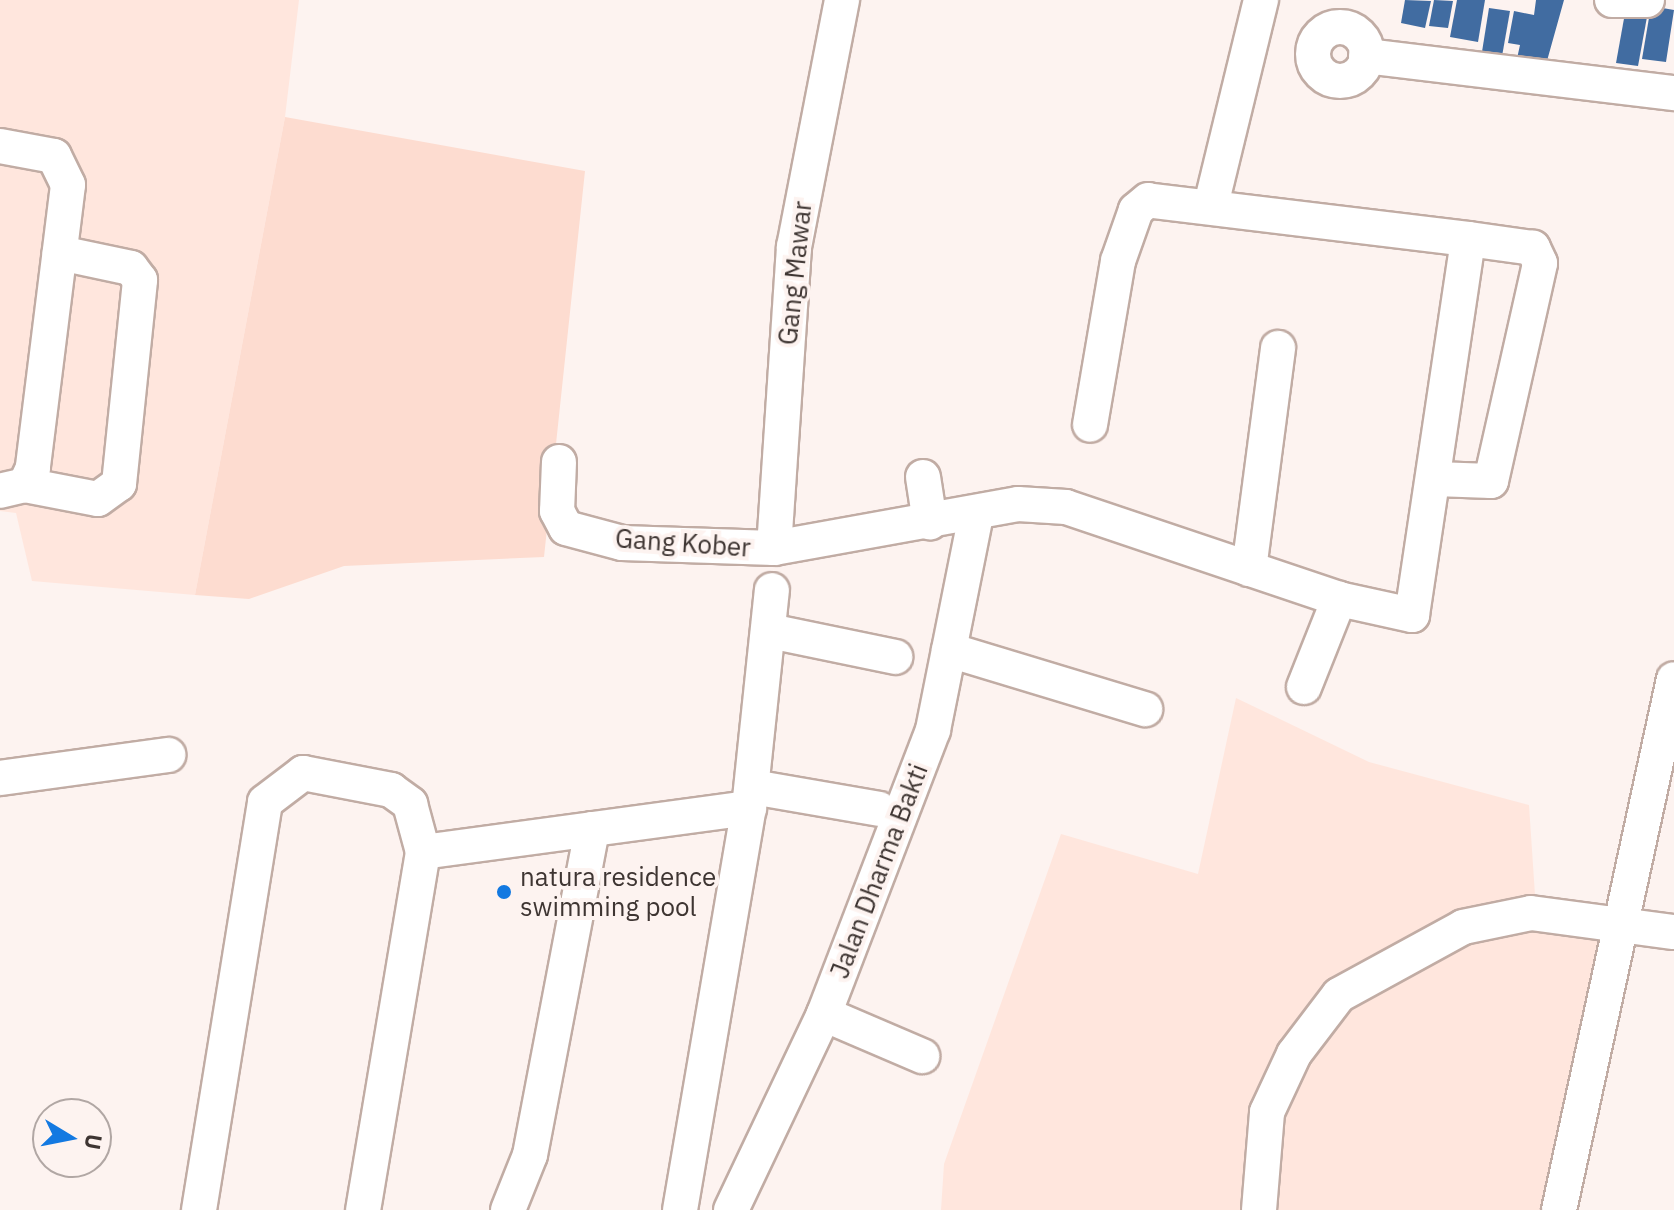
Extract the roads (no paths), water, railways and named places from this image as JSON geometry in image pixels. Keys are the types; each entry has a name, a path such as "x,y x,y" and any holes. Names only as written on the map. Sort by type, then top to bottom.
{"street":[{"name":"Gang Mawar","path":"774,548 794,247 842,0"},
{"path":"1211,205 1261,0"},
{"path":"1612,0 1647,0"},
{"path":"1366,56 1674,93"},
{"path":"0,146 38,150 65,169 60,253 33,468 12,488"},
{"path":"1090,425 1118,261 1136,210 1148,200 1211,205 1468,239 1533,248 1540,263 1491,481 1435,479 1468,239"},
{"path":"12,488 98,499 119,484 140,280 131,268 60,253"},
{"path":"1249,569 1278,348"},
{"name":"Gang Kober","path":"559,462 557,511 566,528 622,543 774,548 976,515 1018,504 1066,507 1339,599 1412,615 1435,479"},
{"path":"923,477 930,522"},
{"name":"Jalan Dharma Bakti","path":"731,1210 824,1014 933,730 976,515"},
{"path":"680,1210 750,798 772,590"},
{"path":"1304,687 1339,599"},
{"path":"770,631 895,657"},
{"path":"949,650 1145,709"},
{"path":"1559,1210 1674,679"},
{"path":"0,778 168,755"},
{"path":"199,1210 265,802 303,773 391,790 410,804 423,852 363,1210"},
{"path":"423,852 592,829 750,798 879,809"},
{"path":"508,1210 530,1155 592,829"},
{"path":"1259,1210 1267,1112 1294,1054 1339,995 1463,927 1531,913 1624,921 1674,932"},
{"path":"824,1014 922,1056"}],"place":[{"name":"natura residence swimming pool","path":"504,892"}]}
